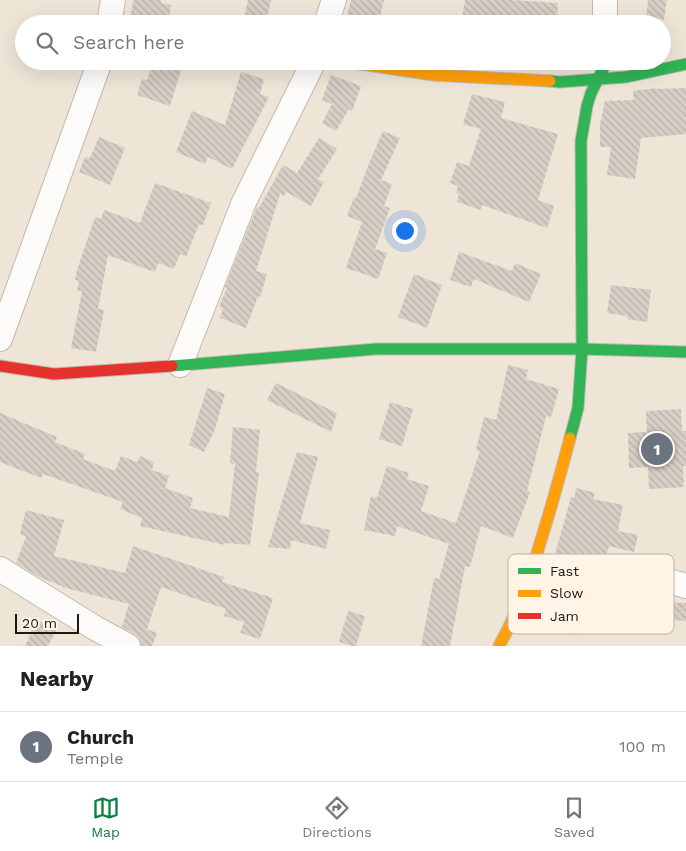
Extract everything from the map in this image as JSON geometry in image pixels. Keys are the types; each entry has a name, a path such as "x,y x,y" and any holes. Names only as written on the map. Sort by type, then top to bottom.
{"street":[{"path":"111,15 112,0"},
{"path":"329,15 334,0"},
{"path":"605,0 605,15"},
{"path":"671,67 686,64"},
{"path":"0,339 97,70"},
{"path":"180,366 244,202 310,70"},
{"path":"401,70 434,75 560,82 626,77 658,70"},
{"path":"537,554 578,408 582,349 581,141 587,106 591,93 603,70"},
{"path":"0,366 54,374 180,366 376,349 582,349 686,352"},
{"path":"0,570 128,646"},
{"path":"674,582 686,586"},
{"path":"499,646 508,631"}],"building":[{"path":"133,0 161,0 161,3 171,5 169,15 131,15"},
{"path":"248,0 271,0 268,15 245,15"},
{"path":"351,0 384,0 380,15 347,15"},
{"path":"465,0 558,3 557,15 462,15"},
{"path":"648,0 667,0 665,15 646,15"},
{"path":"150,70 181,70 170,106 137,95 142,79 147,80"},
{"path":"241,72 264,79 260,94 269,97 232,169 208,157 205,164 176,152 192,111 225,125"},
{"path":"331,75 361,86 352,111 349,109 336,131 322,123 332,104 322,100"},
{"path":"657,88 686,88 686,134 641,138 635,179 607,175 611,147 600,147 600,124 605,101 634,100 633,91"},
{"path":"472,94 505,102 501,118 558,134 538,200 554,206 547,228 482,205 481,210 457,202 459,194 456,193 458,186 450,183 457,162 469,166 481,129 463,124"},
{"path":"383,131 400,138 381,180 392,184 384,206 390,208 375,249 387,253 378,279 346,268 362,222 347,216"},
{"path":"99,137 125,148 110,185 79,172 85,157 90,158"},
{"path":"319,138 337,149 318,179 324,182 311,206 286,192 284,196 280,194 256,271 267,274 260,297 258,296 246,328 220,318 223,308 219,307 227,288 225,287 257,207 259,208 283,165 297,173"},
{"path":"155,183 211,203 203,225 199,224 186,257 180,254 174,269 158,263 155,272 108,255 98,309 104,310 96,352 71,348 82,291 77,290 79,281 75,280 95,217 101,219 104,210 140,223"},
{"path":"459,252 512,271 515,263 541,274 529,302 474,279 471,287 450,280"},
{"path":"414,274 442,285 427,328 398,317"},
{"path":"611,285 651,290 647,322 627,319 628,316 607,313"},
{"path":"508,365 528,370 526,379 559,389 551,417 546,416 527,491 530,492 513,538 481,526 470,567 465,566 450,646 421,646 434,578 439,579 449,544 397,526 395,536 364,530 371,496 377,498 387,466 409,473 407,479 429,486 421,511 456,523 480,451 476,450 484,417 496,420"},
{"path":"276,383 337,413 331,432 267,400"},
{"path":"207,388 225,394 215,429 204,452 189,445"},
{"path":"390,402 413,409 402,446 379,439"},
{"path":"681,409 682,431 686,431 686,466 683,466 684,487 649,489 648,467 629,468 628,433 647,432 646,411"},
{"path":"0,413 57,437 55,442 85,454 83,459 115,471 121,456 137,462 140,456 154,462 152,470 169,476 165,488 193,498 190,508 229,517 235,464 230,463 233,427 260,430 256,472 259,472 250,545 225,543 225,545 140,526 142,518 120,509 123,502 43,474 41,478 0,462"},
{"path":"297,452 318,457 300,523 330,530 326,549 291,540 290,549 268,547"},
{"path":"576,488 595,493 593,499 623,505 618,531 638,535 634,552 609,546 607,554 555,554 571,497 574,498"},
{"path":"26,510 64,520 54,556 125,573 133,546 224,577 222,582 273,598 260,639 240,633 244,622 224,616 226,609 161,587 147,629 157,633 152,646 142,646 135,634 122,627 129,604 62,587 41,578 16,563 26,536 20,534"},
{"path":"674,603 686,603 686,621 674,620"},
{"path":"348,611 365,616 356,646 339,642"},
{"path":"37,620 57,629 48,646 25,646"}],"traffic: fast":[{"path":"671,67 686,64"},
{"path":"570,438 578,408 582,349 581,141 587,106 602,70"},
{"path":"550,81 560,82 626,77 658,70"},
{"path":"172,366 376,349 582,349 686,352"}],"traffic: slow":[{"path":"401,70 434,75 550,81"},
{"path":"537,554 570,438"},
{"path":"499,646 508,629"}],"traffic: jam":[{"path":"0,366 54,374 172,366"}],"place":[{"name":"Church","path":"657,449"}]}
